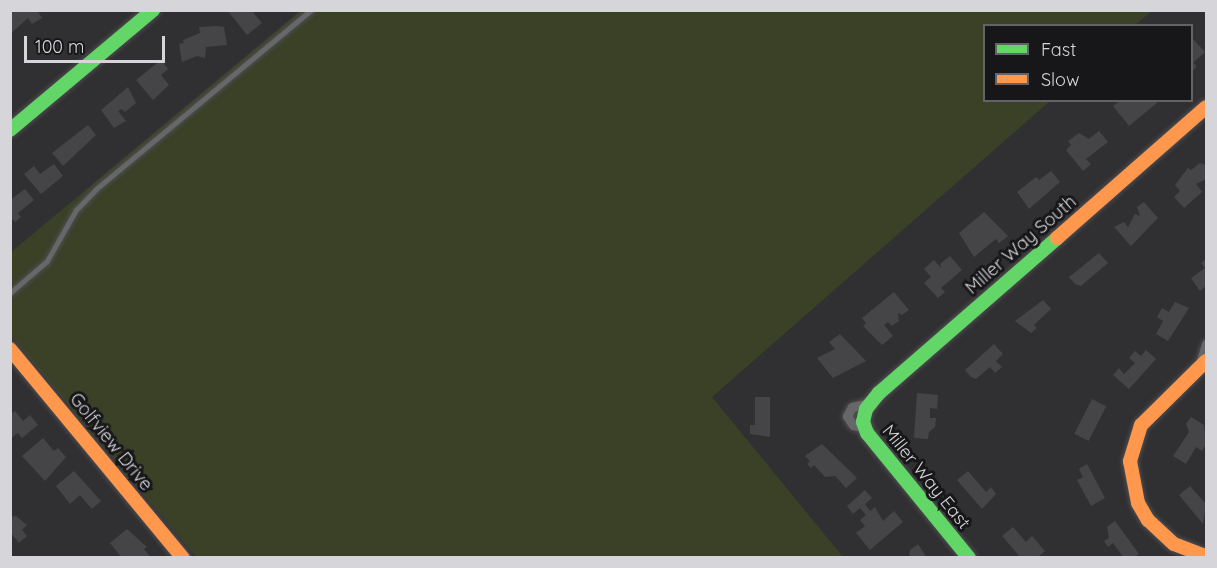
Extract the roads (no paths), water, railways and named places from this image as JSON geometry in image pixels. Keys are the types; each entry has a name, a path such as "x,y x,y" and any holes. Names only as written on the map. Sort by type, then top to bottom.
{"street":[{"path":"10,130 153,10"},
{"name":"Miller Way South","path":"866,415 1206,107"},
{"path":"1206,344 1203,364 1141,425 1133,444 1130,471 1138,503 1154,527 1174,544 1206,556"},
{"name":"Golfview Drive","path":"10,349 183,558"},
{"name":"Miller Way East","path":"866,415 969,558"}],"lane":[{"path":"10,293 47,261 76,210 95,190 311,10"}]}
